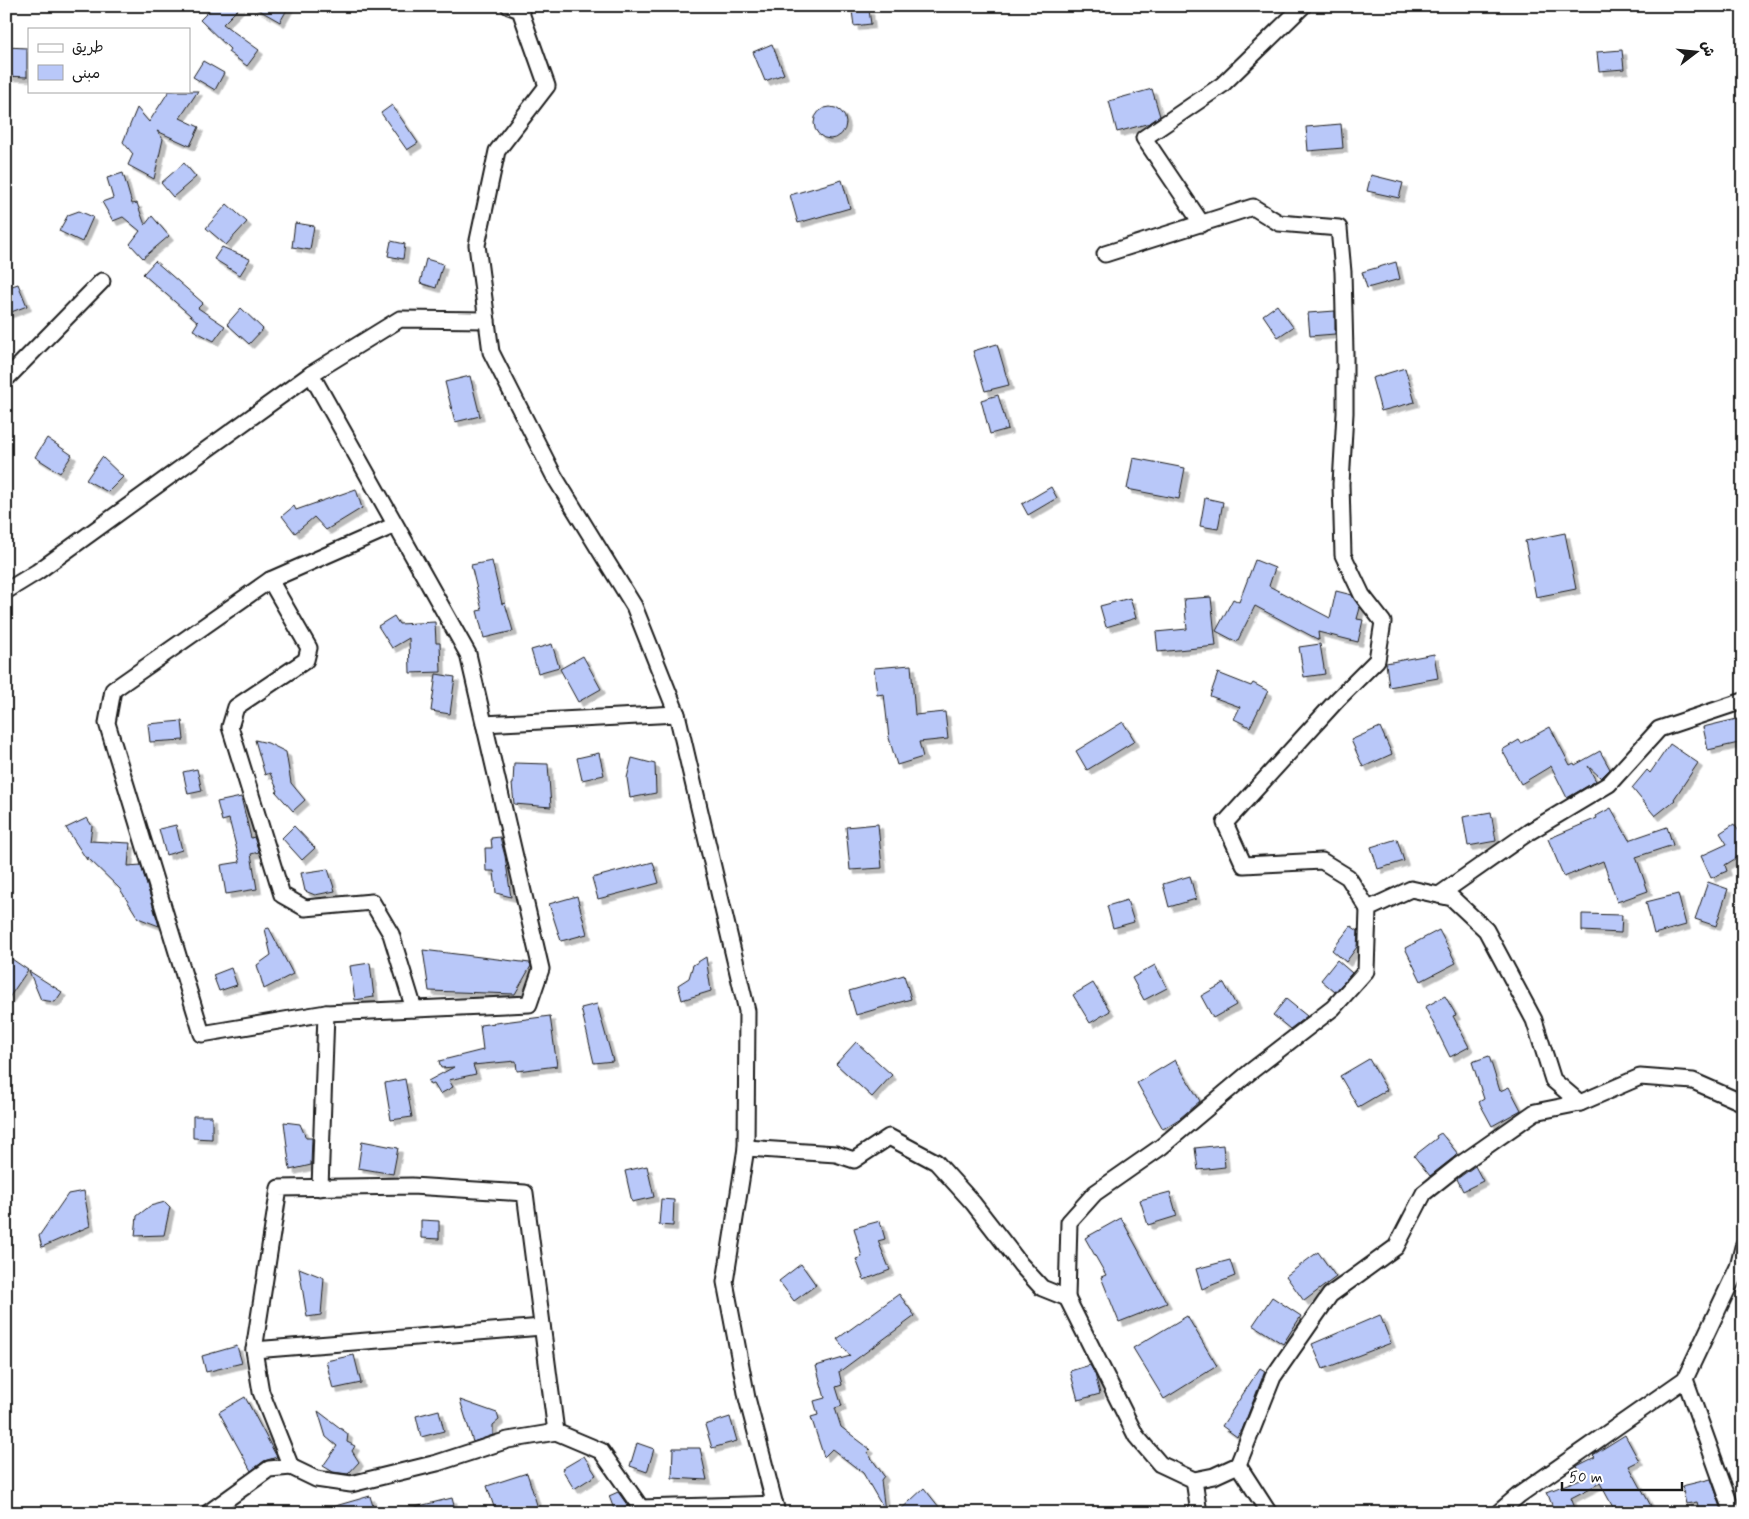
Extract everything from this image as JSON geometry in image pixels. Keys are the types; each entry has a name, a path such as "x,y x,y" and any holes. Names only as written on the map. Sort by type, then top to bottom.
{"street":[{"path":"208,1513 269,1469 291,1468 316,1479 350,1484 437,1463 508,1440 556,1432 601,1451 641,1508 776,1508 747,1398 725,1282 746,1148 747,1011 677,714 634,606 554,476 491,352 477,245 496,151 547,86 520,10 509,6"},
{"path":"1202,224 1144,138 1222,85 1303,6"},
{"path":"1105,254 1254,207 1279,223 1339,228 1343,272 1345,354 1341,484 1343,555 1362,595 1383,622 1377,660 1337,700 1225,823 1244,866 1322,861 1348,877 1368,909 1366,972 1333,1008 1250,1072 1161,1147 1095,1193 1069,1222 1067,1298 1136,1436 1160,1464 1194,1480 1214,1476 1238,1465 1273,1377 1330,1295 1396,1247 1424,1193 1458,1166 1535,1112 1580,1104 1640,1077 1693,1081 1743,1103"},
{"path":"6,379 102,281"},
{"path":"6,591 36,572 311,374 400,319 487,320"},
{"path":"311,374 468,654 540,969 529,1004 326,1013 202,1034 106,723 113,690 270,580 395,525"},
{"path":"270,580 310,648 306,660 236,707 230,727 282,895 304,908 372,902 391,934 414,1009"},
{"path":"1439,895 1528,832 1609,784 1659,729 1743,701"},
{"path":"484,724 677,714"},
{"path":"1368,909 1411,889 1452,898 1486,930 1534,1020 1553,1080 1580,1104"},
{"path":"320,1188 326,1013"},
{"path":"746,1148 836,1154 854,1160 889,1138 936,1162 973,1203 1021,1265 1042,1288 1067,1298"},
{"path":"291,1468 261,1392 254,1350 279,1188 412,1186 525,1193 556,1432"},
{"path":"1498,1513 1519,1495 1685,1379 1738,1267 1743,1247"},
{"path":"254,1350 542,1327"},
{"path":"1685,1379 1733,1513"},
{"path":"1238,1465 1269,1513"},
{"path":"1194,1480 1200,1513"}],"building":[{"path":"214,6 241,6 223,24 259,50 247,66 228,52 230,49 200,20"},
{"path":"252,6 289,6 280,22"},
{"path":"869,10 871,24 854,26 852,11"},
{"path":"772,44 784,74 765,81 753,52"},
{"path":"6,47 27,48 27,77 6,76"},
{"path":"1622,50 1624,69 1599,71 1597,52"},
{"path":"203,61 224,73 215,90 193,77"},
{"path":"1152,89 1160,116 1150,123 1117,132 1109,101"},
{"path":"198,91 180,118 199,127 190,146 157,131 163,139 154,179 128,165 133,154 123,142 137,108 149,122 168,92"},
{"path":"392,105 418,143 407,150 381,113"},
{"path":"830,107 836,108 841,112 845,117 845,129 841,134 836,138 830,139 824,138 819,134 815,129 814,123 815,117 819,112 824,108"},
{"path":"1341,124 1343,148 1308,151 1306,127"},
{"path":"184,163 196,177 173,197 161,183"},
{"path":"123,173 132,204 137,203 145,225 152,216 169,236 143,258 130,244 140,231 123,217 113,221 102,202 113,198 107,178"},
{"path":"1371,175 1403,183 1399,198 1367,191"},
{"path":"842,180 850,208 798,223 790,195"},
{"path":"227,204 247,222 226,245 206,228"},
{"path":"79,211 93,217 82,242 59,231 68,215"},
{"path":"295,223 314,226 310,250 292,247"},
{"path":"391,241 405,244 403,259 388,256"},
{"path":"222,247 250,259 240,275 214,259"},
{"path":"426,259 443,264 436,288 420,283"},
{"path":"155,261 203,303 198,308 225,326 214,341 193,330 198,322 143,274"},
{"path":"1396,262 1400,279 1367,288 1362,272"},
{"path":"18,284 27,306 6,314 6,288"},
{"path":"1277,305 1293,327 1278,337 1263,315"},
{"path":"241,308 263,329 249,344 227,324"},
{"path":"1335,311 1335,334 1310,336 1308,313"},
{"path":"997,344 1009,385 985,391 973,351"},
{"path":"1405,368 1415,402 1381,411 1372,378"},
{"path":"470,376 480,416 455,422 445,382"},
{"path":"998,395 1008,429 990,434 981,400"},
{"path":"47,438 72,455 60,473 35,457"},
{"path":"102,457 123,477 108,492 86,480"},
{"path":"1133,458 1185,468 1179,499 1127,489"},
{"path":"1051,487 1057,498 1028,515 1022,504"},
{"path":"356,489 362,508 326,530 314,517 295,533 282,516 294,506 296,510"},
{"path":"1205,498 1223,502 1218,529 1200,526"},
{"path":"1565,533 1576,589 1536,597 1525,541"},
{"path":"1255,560 1275,568 1269,586 1330,618 1336,591 1352,595 1360,608 1357,619 1363,620 1358,642 1318,632 1319,640 1255,606 1237,642 1216,631 1233,599 1239,602"},
{"path":"492,561 502,604 505,603 513,631 484,638 477,611 482,610 471,565"},
{"path":"1211,597 1216,646 1158,652 1156,632 1187,629 1184,599"},
{"path":"1130,598 1136,618 1106,627 1100,606"},
{"path":"394,616 399,624 435,622 436,643 440,643 441,672 410,673 409,638 392,648 378,626"},
{"path":"552,644 559,667 538,673 531,650"},
{"path":"1320,644 1325,674 1304,677 1299,647"},
{"path":"1434,654 1438,678 1389,687 1386,663"},
{"path":"583,656 601,689 578,702 560,669"},
{"path":"911,665 915,715 945,712 948,739 919,742 923,757 897,765 889,738 884,694 877,695 874,668"},
{"path":"1218,673 1251,686 1253,683 1268,691 1250,727 1234,719 1240,707 1210,696"},
{"path":"436,674 455,677 450,714 431,711"},
{"path":"1741,718 1743,742 1708,750 1703,727"},
{"path":"182,721 184,740 150,742 148,724"},
{"path":"1123,722 1135,741 1087,770 1076,751"},
{"path":"1380,727 1392,754 1363,767 1351,740"},
{"path":"1550,727 1570,765 1574,763 1575,765 1600,751 1610,769 1601,778 1588,766 1596,781 1567,798 1551,766 1521,784 1502,750 1519,740 1521,743"},
{"path":"255,740 268,743 286,752 291,783 305,800 293,811 276,792 278,791 270,773 265,775"},
{"path":"1670,744 1698,763 1675,800 1655,816 1632,788 1647,770 1650,773"},
{"path":"599,753 604,775 582,780 577,758"},
{"path":"632,758 655,764 656,793 630,798 627,778"},
{"path":"514,763 548,764 551,807 514,804 512,784"},
{"path":"197,769 202,791 188,794 183,772"},
{"path":"241,797 251,838 254,837 259,852 251,854 257,889 226,894 221,865 240,862 229,819 222,821 217,802"},
{"path":"1611,808 1629,840 1667,827 1673,845 1636,857 1648,891 1617,902 1603,861 1564,877 1548,839 1597,818 1596,816"},
{"path":"1491,812 1496,841 1468,846 1463,817"},
{"path":"87,818 92,826 90,841 130,843 128,866 141,865 159,926 138,918 120,889 87,857 87,860 66,828"},
{"path":"878,824 882,868 850,870 846,827"},
{"path":"1734,824 1743,837 1743,854 1725,865 1727,871 1711,878 1701,856 1727,844 1720,833"},
{"path":"176,825 182,850 166,855 159,829"},
{"path":"294,826 315,848 302,860 282,838"},
{"path":"500,837 511,897 496,893 494,871 486,871 485,848 492,848 491,838"},
{"path":"1397,839 1404,861 1378,869 1371,847"},
{"path":"653,862 659,883 598,899 592,878"},
{"path":"328,869 335,891 315,895 305,891 301,873"},
{"path":"1190,876 1196,899 1169,907 1163,884"},
{"path":"1708,882 1728,889 1716,926 1695,919"},
{"path":"1678,894 1686,925 1654,934 1646,902"},
{"path":"577,896 587,934 561,941 549,904"},
{"path":"1127,900 1134,922 1113,928 1107,906"},
{"path":"1582,914 1622,915 1621,933 1582,931"},
{"path":"1351,926 1358,931 1357,947 1346,962 1332,950"},
{"path":"269,928 293,974 264,989 257,965 271,955 265,929"},
{"path":"1439,930 1456,963 1421,981 1405,948"},
{"path":"423,950 530,963 531,966 515,994 429,991"},
{"path":"6,955 28,970 6,1002"},
{"path":"706,957 711,991 682,1000 678,985 689,978 693,965"},
{"path":"1337,960 1352,973 1335,992 1321,980"},
{"path":"370,963 374,997 355,1000 350,966"},
{"path":"1155,965 1167,988 1144,1000 1132,978"},
{"path":"231,968 237,985 219,991 213,975"},
{"path":"29,971 62,992 55,1002 41,1000"},
{"path":"904,975 911,999 856,1015 849,991"},
{"path":"1093,983 1110,1011 1090,1023 1073,995"},
{"path":"1224,983 1236,1005 1213,1018 1201,996"},
{"path":"1445,996 1456,1015 1453,1016 1469,1047 1450,1057 1425,1007"},
{"path":"1286,999 1307,1016 1290,1029 1273,1015"},
{"path":"597,1004 613,1061 594,1063 581,1008"},
{"path":"550,1016 557,1066 517,1071 516,1061 473,1065 476,1074 449,1080 453,1087 440,1094 434,1084 430,1085 428,1081 454,1067 441,1068 439,1061 483,1050 480,1025"},
{"path":"856,1042 892,1075 872,1097 836,1064"},
{"path":"1489,1056 1500,1091 1509,1087 1521,1110 1492,1126 1479,1102 1484,1099 1472,1062"},
{"path":"1369,1059 1387,1090 1358,1107 1340,1076"},
{"path":"1175,1060 1200,1101 1179,1119 1163,1129 1137,1083"},
{"path":"405,1079 412,1117 391,1120 385,1083"},
{"path":"193,1116 212,1116 212,1139 193,1138"},
{"path":"284,1122 300,1124 306,1138 312,1138 311,1165 290,1170"},
{"path":"1441,1133 1458,1154 1430,1176 1414,1156"},
{"path":"362,1141 398,1148 393,1174 358,1168"},
{"path":"1223,1145 1225,1167 1198,1170 1195,1148"},
{"path":"647,1166 654,1197 632,1202 625,1171"},
{"path":"1475,1166 1483,1181 1463,1191 1457,1179"},
{"path":"84,1191 90,1226 42,1247 39,1236 68,1194"},
{"path":"1170,1192 1177,1216 1148,1225 1140,1200"},
{"path":"661,1199 674,1200 673,1226 659,1225"},
{"path":"165,1202 170,1207 164,1235 135,1236 137,1216 150,1206"},
{"path":"1121,1218 1167,1303 1119,1322 1101,1277 1106,1275 1085,1238"},
{"path":"421,1220 439,1221 439,1239 421,1238"},
{"path":"880,1221 885,1239 878,1241 890,1270 864,1280 856,1259 862,1257 854,1228"},
{"path":"1318,1252 1336,1277 1304,1301 1286,1276"},
{"path":"1230,1260 1235,1276 1202,1289 1196,1269"},
{"path":"801,1264 816,1285 794,1301 779,1281"},
{"path":"299,1268 324,1278 321,1315 307,1317"},
{"path":"899,1294 915,1316 839,1372 842,1385 836,1387 842,1406 835,1408 841,1427 870,1449 867,1452 884,1476 881,1480 885,1511 863,1473 832,1449 824,1457 811,1417 818,1415 814,1401 825,1398 816,1366 850,1356 837,1339"},
{"path":"1272,1297 1301,1316 1283,1344 1253,1325"},
{"path":"1380,1315 1391,1343 1323,1369 1312,1344"},
{"path":"1187,1316 1217,1366 1164,1399 1133,1348"},
{"path":"237,1346 242,1363 206,1372 202,1356"},
{"path":"354,1355 361,1383 333,1389 326,1361"},
{"path":"1090,1365 1095,1374 1100,1394 1078,1400 1070,1371"},
{"path":"1260,1368 1265,1371 1242,1430 1237,1437 1222,1426"},
{"path":"245,1397 277,1457 264,1461 251,1471 219,1412"},
{"path":"460,1400 497,1413 499,1420 493,1425 493,1435 473,1442"},
{"path":"439,1410 444,1431 421,1437 416,1416"},
{"path":"318,1411 348,1434 347,1442 355,1446 352,1451 359,1462 348,1474 333,1472 323,1466 337,1446 326,1437"},
{"path":"730,1417 737,1441 712,1448 705,1425"},
{"path":"1625,1435 1639,1461 1629,1466 1651,1506 1639,1513 1616,1513 1600,1483 1571,1498 1577,1513 1555,1513 1547,1492 1583,1478 1577,1466 1595,1457 1593,1455"},
{"path":"637,1443 654,1449 647,1472 630,1466"},
{"path":"673,1448 700,1448 707,1480 672,1478"},
{"path":"584,1456 596,1475 574,1489 562,1469"},
{"path":"527,1473 538,1508 521,1513 496,1513 487,1486"},
{"path":"1711,1479 1723,1513 1700,1513 1697,1502 1686,1504 1682,1486"},
{"path":"924,1488 939,1507 923,1513 897,1513"},
{"path":"618,1492 628,1506 615,1512 609,1496"},
{"path":"370,1496 375,1513 326,1513 325,1509"},
{"path":"452,1498 456,1513 412,1513 411,1508"}]}
